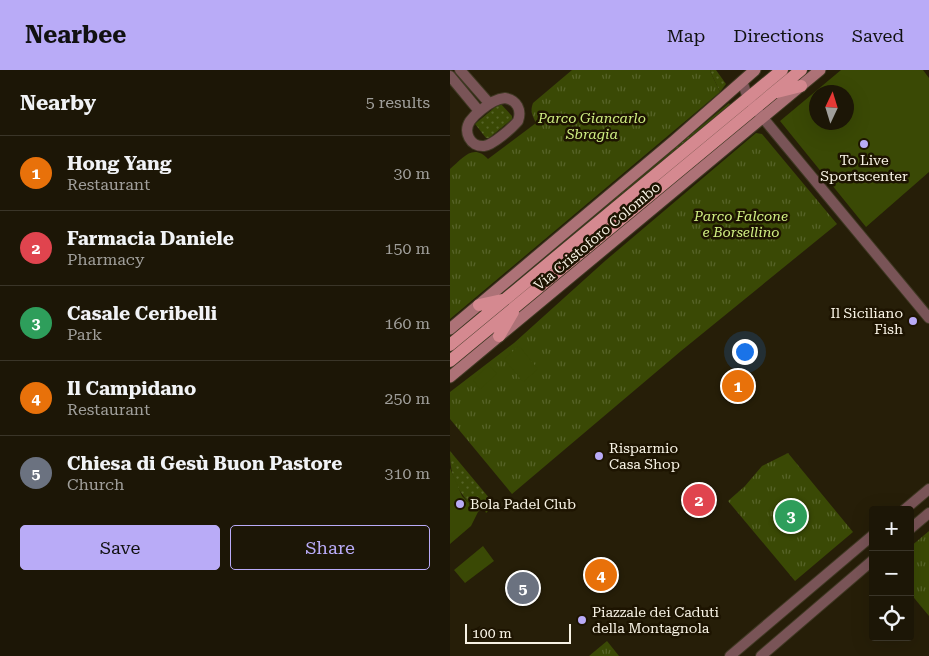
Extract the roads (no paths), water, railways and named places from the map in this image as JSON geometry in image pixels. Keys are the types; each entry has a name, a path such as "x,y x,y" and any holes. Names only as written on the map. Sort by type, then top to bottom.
{"main road":[{"name":"Via Cristoforo Colombo","path":"450,329 667,147 755,70"},
{"name":"Via Cristoforo Colombo","path":"450,377 499,336 755,108 782,70"},
{"name":"Via Cristoforo Colombo","path":"450,360 801,70"},
{"name":"Via Cristoforo Colombo","path":"450,345 505,300 755,108 801,86 820,70"},
{"path":"773,93 801,86"},
{"path":"479,305 505,300"},
{"path":"499,336 518,304"}],"street":[{"path":"460,70 489,103"},
{"path":"450,76 479,111"},
{"path":"742,81 755,108 929,318"},
{"path":"500,98 509,98 516,104 520,116 517,123 491,144 482,146 470,140 468,134 470,121 479,111 489,103 500,98"},
{"path":"909,506 929,489"},
{"path":"914,526 929,513"},
{"path":"730,656 869,538"},
{"path":"761,656 869,563"}],"place":[{"name":"To Live Sportscenter","path":"864,144"},
{"name":"Il Siciliano Fish","path":"913,321"},
{"name":"Hong Yang","path":"738,386"},
{"name":"Risparmio Casa Shop","path":"599,456"},
{"name":"Farmacia Daniele","path":"699,500"},
{"name":"Bola Padel Club","path":"460,504"},
{"name":"Casale Ceribelli","path":"791,516"},
{"name":"Il Campidano","path":"601,575"},
{"name":"Chiesa di Gesù Buon Pastore","path":"523,588"},
{"name":"Piazzale dei Caduti della Montagnola","path":"582,620"}],"park label":[{"name":"Parco Giancarlo Sbragia","path":"592,126"},
{"name":"Parco Falcone e Borsellino","path":"741,224"}]}
